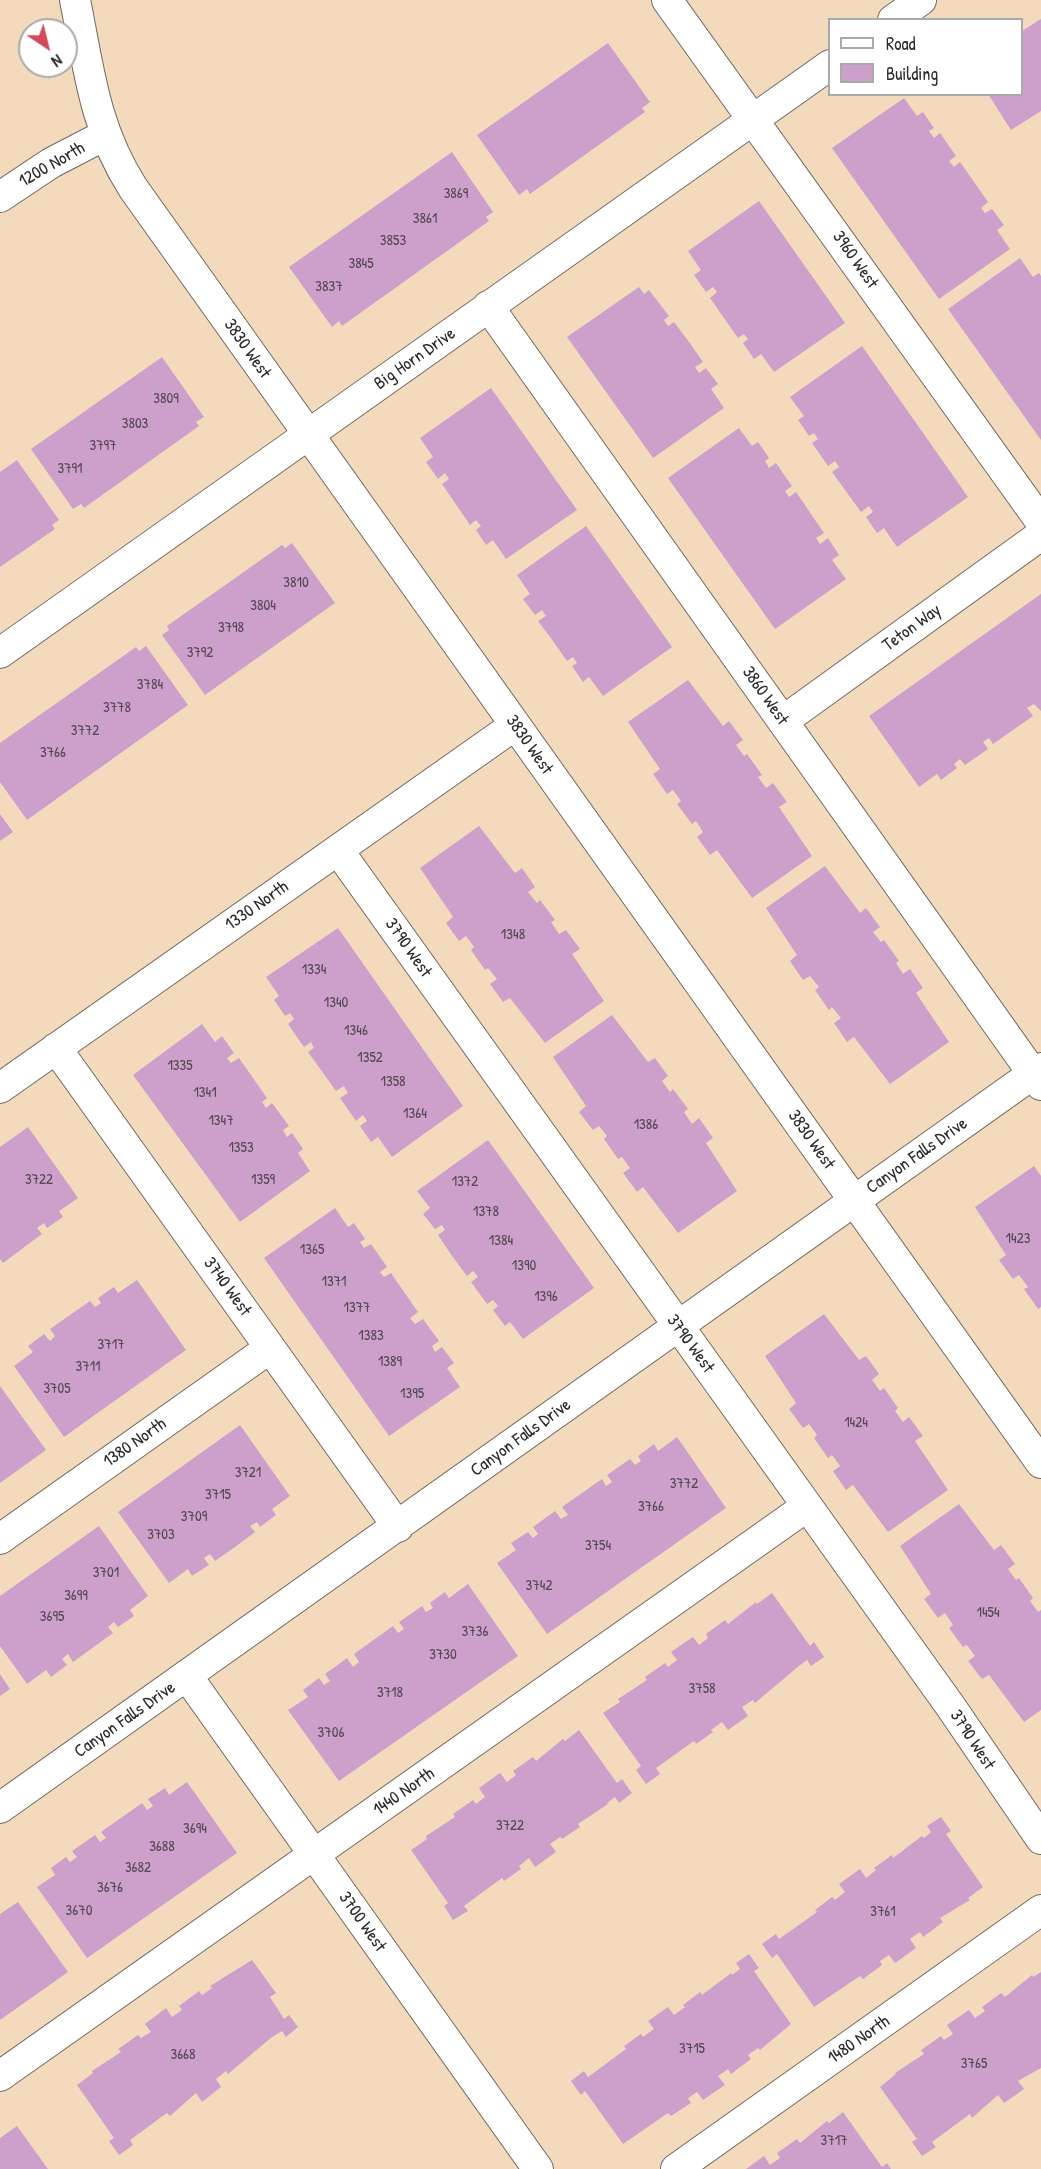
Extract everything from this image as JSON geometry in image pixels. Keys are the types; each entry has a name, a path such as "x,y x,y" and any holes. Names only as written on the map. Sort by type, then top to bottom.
{"street":[{"name":"3830 West","path":"75,0 97,112 105,135 133,188 1041,1462"},
{"name":"3960 West","path":"668,0 1041,522"},
{"path":"896,18 921,0"},
{"name":"Big Horn Drive","path":"0,653 828,66"},
{"name":"1200 North","path":"0,197 51,163 105,135"},
{"name":"3860 West","path":"488,306 783,722 1038,1075"},
{"name":"Teton Way","path":"783,722 1041,535"},
{"name":"1330 North","path":"0,1088 515,725"},
{"name":"3790 West","path":"338,850 951,1707 1041,1839"},
{"name":"3740 West","path":"56,1048 398,1527"},
{"name":"Canyon Falls Drive","path":"0,1808 854,1201 1038,1075"},
{"name":"1380 North","path":"0,1539 270,1348"},
{"name":"1440 North","path":"0,2076 806,1507"},
{"name":"3700 West","path":"187,1676 538,2169"},
{"name":"1480 North","path":"676,2169 1041,1910"}],"building":[{"path":"1041,19 1041,111 1011,130 989,96 1023,96 1023,30"},
{"path":"608,43 650,102 642,108 645,112 530,194 527,189 519,195 477,135"},
{"path":"904,98 917,116 923,112 934,128 929,131 934,138 940,133 956,156 949,161 954,167 960,162 988,202 981,208 985,213 992,209 1004,225 997,230 1010,249 939,299 832,148"},
{"path":"452,152 493,212 486,217 489,221 342,326 339,321 332,327 289,267"},
{"path":"759,201 845,323 774,372 761,354 754,359 743,343 748,339 744,334 738,338 710,298 717,292 713,287 706,292 694,275 701,270 688,251"},
{"path":"1020,258 1033,277 1039,273 1041,276 1041,440 948,309"},
{"path":"639,287 644,294 649,290 669,316 664,320 668,326 674,322 689,342 703,362 695,367 699,373 706,368 718,384 711,389 724,408 653,458 567,337"},
{"path":"862,346 968,497 897,547 884,528 877,533 866,517 873,512 869,506 861,512 832,472 839,467 835,461 828,466 812,443 818,439 814,433 809,436 798,420 804,416 790,397"},
{"path":"162,357 204,417 196,422 199,426 84,508 81,504 73,509 31,449"},
{"path":"491,388 577,510 506,559 493,540 486,545 476,530 481,526 476,520 470,525 442,484 449,479 445,473 438,479 426,462 433,457 420,438"},
{"path":"739,428 752,446 758,442 769,458 765,461 769,468 776,463 792,486 785,491 789,497 796,492 824,533 816,538 820,544 828,538 839,555 832,560 846,579 775,629 668,478"},
{"path":"17,460 59,520 52,525 55,529 0,567 0,472"},
{"path":"586,526 672,647 603,696 589,677 583,682 572,666 577,663 573,657 567,661 538,621 546,616 542,610 535,615 523,599 530,594 517,575"},
{"path":"292,543 335,603 205,695 162,635 169,630 167,626 282,545 285,548"},
{"path":"1041,594 1041,711 1034,704 1027,708 1033,716 993,744 989,738 983,742 988,749 965,765 960,759 954,764 957,768 941,780 937,774 919,787 869,716"},
{"path":"146,646 188,705 27,820 0,782 0,743 136,647 139,651"},
{"path":"688,680 723,726 729,721 743,740 736,745 744,756 747,754 762,775 758,777 766,788 773,783 787,802 779,807 812,856 752,898 717,850 710,855 697,837 703,832 696,821 692,824 677,804 681,801 673,790 667,794 653,774 660,769 628,722"},
{"path":"0,814 13,832 0,841"},
{"path":"479,826 515,873 522,868 535,887 528,892 537,903 540,900 555,920 551,922 559,934 566,930 580,949 572,954 604,1001 545,1043 510,998 503,1002 490,984 497,979 488,968 485,970 471,950 474,947 466,936 459,941 446,923 453,917 420,868"},
{"path":"825,866 860,913 866,908 880,927 873,932 881,942 884,940 899,961 896,963 903,974 910,969 923,988 916,993 949,1042 890,1084 854,1037 847,1042 834,1023 841,1018 832,1007 829,1010 815,990 819,987 810,976 803,980 790,961 797,955 766,908"},
{"path":"338,928 463,1106 392,1157 378,1137 371,1142 360,1126 367,1121 363,1115 356,1121 340,1098 348,1093 344,1086 336,1091 308,1052 314,1048 311,1042 304,1047 288,1024 294,1019 290,1013 285,1016 274,1000 279,996 266,977"},
{"path":"612,1015 648,1062 655,1058 668,1076 662,1081 670,1092 673,1089 688,1109 684,1112 692,1124 699,1118 713,1138 706,1143 737,1191 678,1233 643,1187 637,1192 623,1173 630,1168 622,1157 618,1159 604,1139 607,1136 599,1126 593,1130 579,1112 586,1106 553,1057"},
{"path":"202,1024 215,1042 222,1036 234,1053 227,1058 231,1063 239,1058 267,1098 262,1102 266,1108 272,1103 289,1126 283,1130 287,1137 292,1133 303,1149 298,1153 310,1171 240,1222 133,1075"},
{"path":"28,1127 78,1198 59,1211 63,1217 47,1228 44,1223 37,1228 42,1234 3,1263 0,1259 0,1147"},
{"path":"488,1140 594,1288 523,1339 510,1322 505,1326 493,1310 498,1306 493,1300 487,1304 471,1282 478,1277 473,1271 467,1276 452,1256 438,1235 445,1230 442,1225 435,1229 423,1214 430,1208 417,1191"},
{"path":"1034,1166 1041,1176 1041,1307 1038,1309 1024,1289 1028,1287 1019,1275 1013,1279 999,1260 1006,1255 975,1207"},
{"path":"335,1208 348,1227 354,1223 365,1239 360,1242 364,1248 371,1244 387,1267 380,1272 384,1277 391,1273 418,1312 410,1318 415,1324 423,1319 439,1341 432,1346 435,1352 442,1347 454,1363 447,1368 460,1387 389,1436 264,1258"},
{"path":"137,1280 186,1350 64,1437 14,1366 33,1352 28,1346 44,1334 50,1341 55,1336 50,1329 90,1301 95,1307 101,1303 98,1298 114,1287 118,1293"},
{"path":"824,1314 859,1360 866,1356 879,1374 872,1380 880,1391 884,1388 898,1408 895,1411 903,1422 909,1417 923,1436 915,1441 948,1490 888,1532 853,1485 846,1490 833,1471 840,1466 832,1455 828,1458 814,1438 817,1435 809,1424 803,1428 789,1409 796,1403 765,1356"},
{"path":"0,1386 46,1450 0,1483"},
{"path":"240,1425 290,1496 272,1509 276,1515 260,1527 257,1522 250,1526 255,1532 235,1547 215,1561 210,1554 204,1558 209,1565 192,1576 188,1569 169,1583 118,1512"},
{"path":"677,1437 726,1508 547,1634 497,1563 516,1550 511,1543 528,1532 533,1538 538,1534 533,1527 555,1511 561,1519 568,1515 562,1507 602,1479 606,1486 612,1482 607,1475 630,1459 635,1465 641,1461 638,1456 654,1444 658,1451"},
{"path":"959,1504 994,1550 1001,1545 1015,1564 1008,1569 1016,1580 1019,1578 1033,1598 1030,1601 1038,1612 1041,1610 1041,1710 1024,1722 989,1675 982,1679 968,1661 975,1656 967,1645 963,1647 949,1628 953,1625 945,1613 938,1618 924,1599 931,1594 900,1546"},
{"path":"99,1526 148,1596 130,1610 134,1616 118,1627 114,1622 108,1627 113,1633 73,1662 68,1654 62,1659 67,1665 51,1677 46,1670 27,1684 0,1646 0,1596"},
{"path":"468,1584 518,1656 339,1781 288,1710 308,1697 303,1690 319,1678 324,1685 330,1681 325,1674 347,1658 353,1667 359,1662 354,1654 393,1626 398,1633 404,1629 399,1622 422,1606 426,1612 433,1608 430,1603 445,1592 449,1598"},
{"path":"772,1593 810,1646 814,1642 824,1657 811,1666 807,1660 755,1703 753,1700 742,1707 748,1716 728,1730 722,1722 711,1730 713,1732 696,1744 694,1741 656,1768 660,1774 646,1784 636,1770 641,1766 603,1713 620,1702 618,1699 647,1680 645,1677 665,1663 668,1667 677,1660 671,1652 693,1637 699,1645 708,1638 706,1634 725,1620 728,1624 756,1602 757,1604"},
{"path":"0,1674 10,1689 0,1696"},
{"path":"579,1730 617,1783 622,1779 632,1793 619,1803 615,1797 578,1824 580,1827 550,1844 556,1852 535,1867 529,1858 519,1866 521,1869 504,1881 502,1878 464,1906 468,1911 453,1920 444,1906 448,1903 411,1850 427,1839 426,1836 455,1817 453,1814 473,1800 476,1804 485,1797 479,1788 500,1773 507,1782 516,1775 513,1771 533,1757 536,1761 563,1739 565,1741"},
{"path":"187,1782 237,1853 87,1958 37,1887 55,1875 51,1868 66,1857 70,1862 77,1857 72,1851 95,1835 100,1842 106,1838 101,1832 142,1803 147,1810 153,1806 148,1799 165,1788 169,1795"},
{"path":"941,1817 951,1831 946,1834 983,1887 968,1898 970,1900 940,1918 943,1922 923,1937 920,1932 910,1939 916,1948 895,1963 889,1955 880,1961 882,1965 863,1979 860,1976 814,2007 777,1954 772,1958 762,1944 776,1934 779,1939 817,1912 815,1910 832,1897 835,1900 845,1892 839,1884 860,1869 866,1878 876,1870 874,1868 892,1855 893,1858 922,1836 924,1838 931,1832 927,1826"},
{"path":"18,1902 68,1972 0,2020 0,1914"},
{"path":"749,1954 759,1968 754,1971 791,2024 760,2050 758,2048 748,2055 751,2059 731,2074 728,2069 718,2076 725,2085 703,2100 697,2092 688,2098 691,2103 671,2116 668,2113 623,2144 585,2091 581,2095 571,2081 584,2071 588,2077 626,2049 624,2046 641,2034 643,2037 654,2029 648,2021 668,2007 674,2015 700,1992 702,1995 731,1973 732,1975 740,1969 736,1963"},
{"path":"252,1960 276,1993 270,1997 284,2019 289,2015 298,2027 286,2037 282,2031 272,2037 228,2074 226,2071 216,2079 221,2087 202,2102 196,2093 170,2116 167,2113 130,2140 133,2145 119,2155 109,2141 114,2138 77,2085 93,2073 92,2071 121,2052 118,2049 138,2035 141,2038 151,2032 145,2024 166,2008 172,2017 182,2010 179,2006 199,1991 202,1995 212,1988 210,1986"},
{"path":"1041,1972 1041,2068 1018,2081 1024,2089 1004,2103 998,2095 972,2118 970,2114 932,2142 936,2147 922,2156 912,2142 917,2139 880,2087 895,2073 924,2054 921,2050 941,2036 944,2040 953,2034 947,2025 969,2010 975,2018 985,2011 982,2007 1001,1993 1005,1997 1032,1975 1033,1977"},
{"path":"843,2112 882,2167 887,2163 891,2169 746,2169 764,2156 770,2165 780,2158 777,2153 797,2139 800,2143 827,2121 829,2123"},
{"path":"17,2126 48,2169 0,2169 0,2138"}]}
